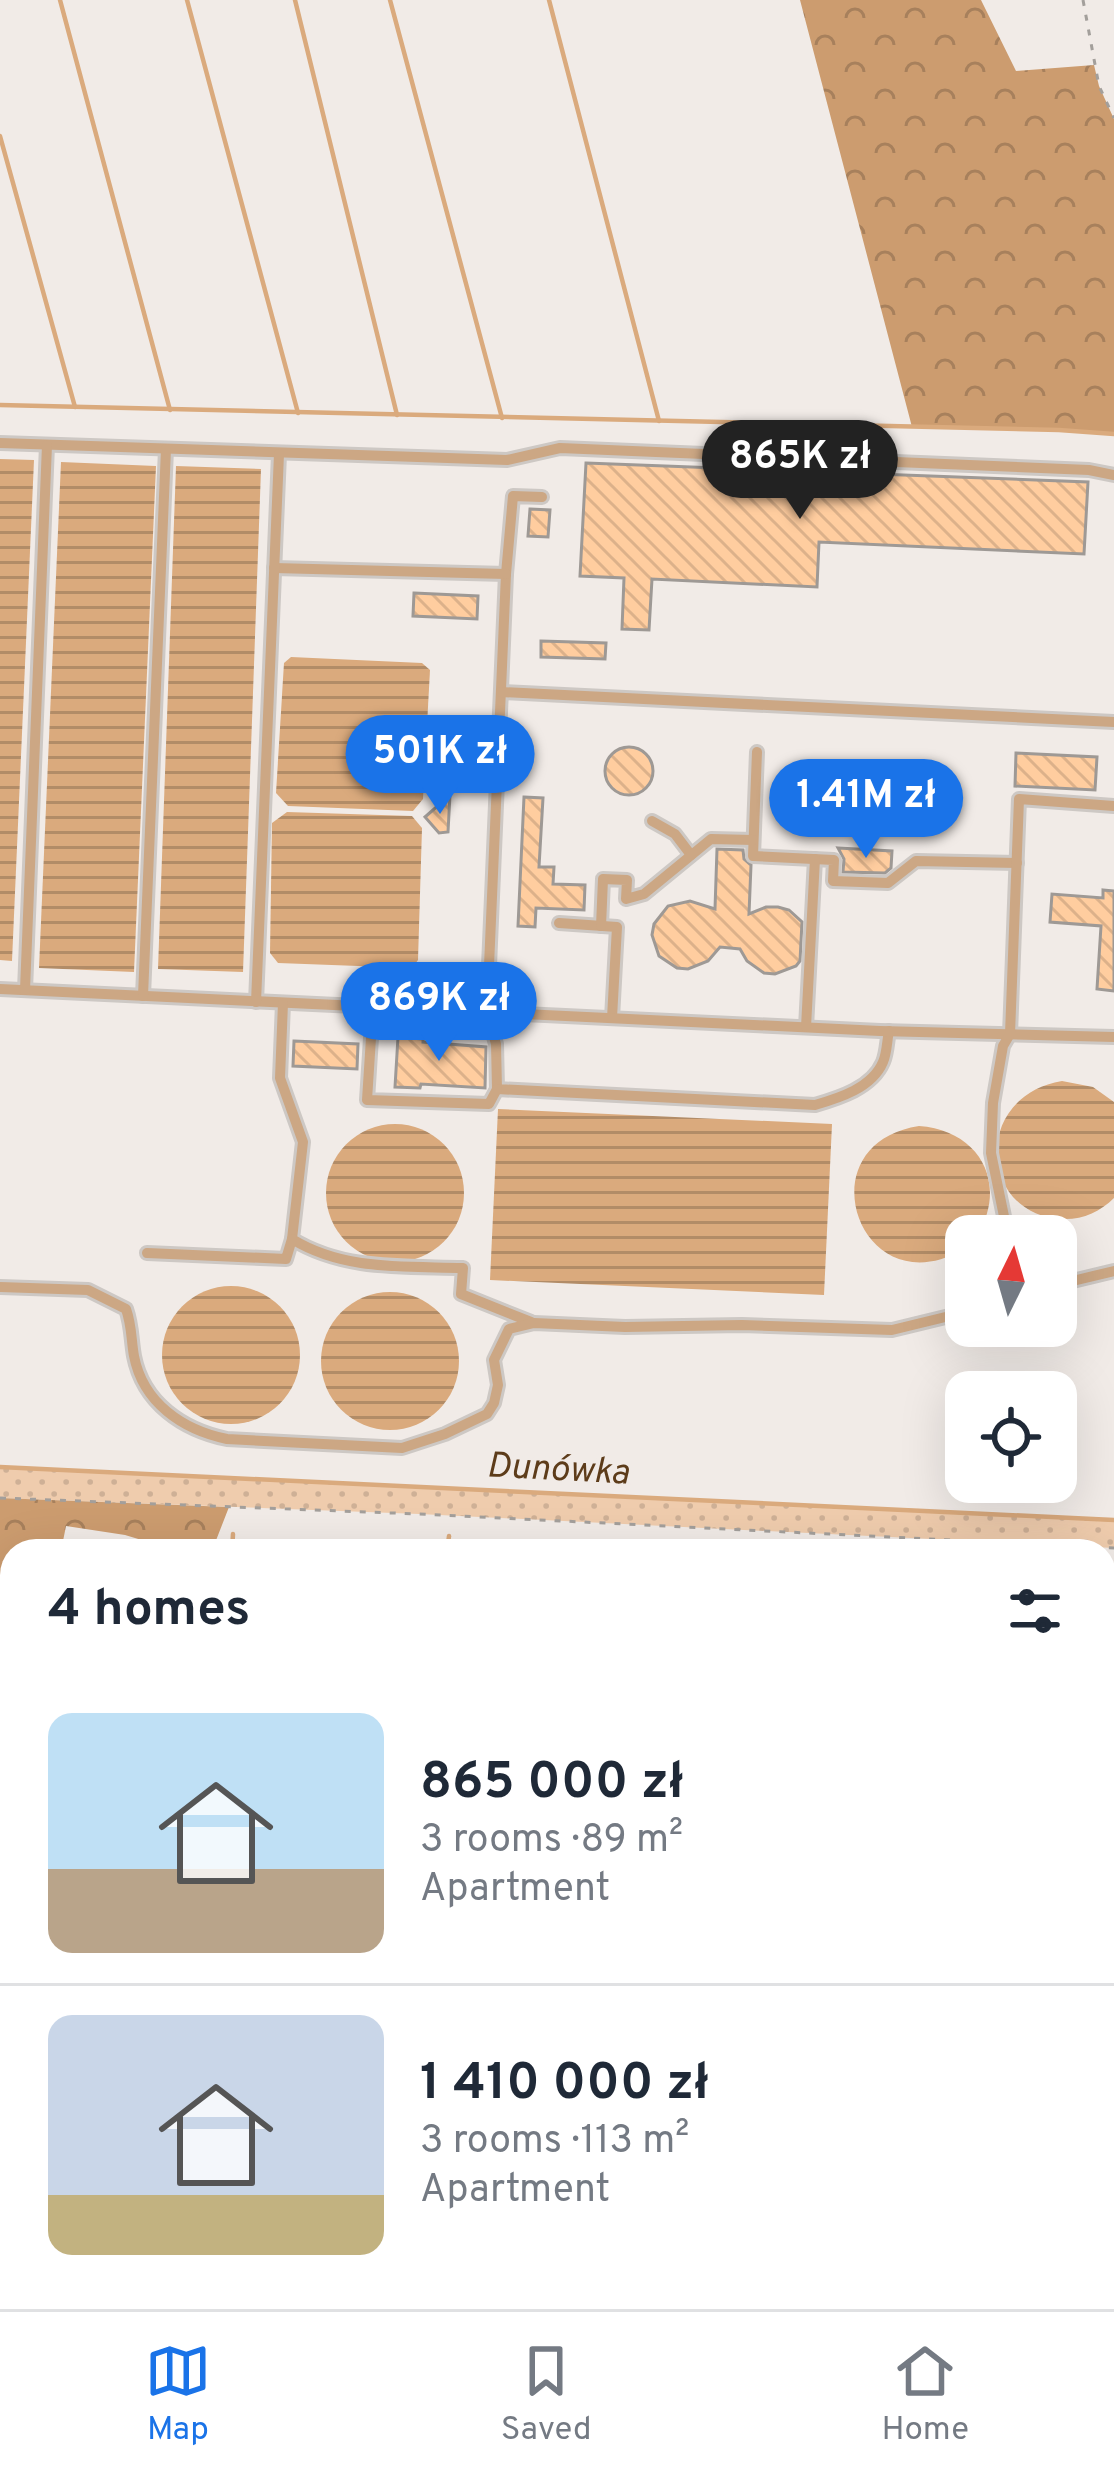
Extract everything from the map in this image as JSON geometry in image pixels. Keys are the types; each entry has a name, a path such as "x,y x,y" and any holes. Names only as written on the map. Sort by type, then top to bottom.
{"lane":[{"path":"0,443 507,460 560,448 1089,470 1114,475"},
{"path":"26,990 47,445"},
{"path":"142,996 166,449"},
{"path":"256,1002 279,454"},
{"path":"373,1007 368,1100 489,1104 497,1089 496,1045 487,1012 506,574 513,496 542,497"},
{"path":"274,568 506,574"},
{"path":"501,692 1114,722"},
{"path":"757,752 753,856 834,860 833,881 888,883 916,861 1017,863"},
{"path":"1004,1215 991,1153 993,1102 1003,1046 1010,1034 1019,800 1114,806"},
{"path":"652,821 675,834 691,855"},
{"path":"601,926 603,879 627,880 626,899 644,894 711,839 753,840"},
{"path":"806,1027 815,859"},
{"path":"559,923 617,927 612,1018"},
{"path":"0,989 889,1031 1114,1037"},
{"path":"147,1253 286,1259 303,1142 280,1078 283,1003"},
{"path":"497,1089 814,1105 856,1090 872,1077 884,1061 889,1031"},
{"path":"292,1239 313,1252 350,1263 463,1268 461,1294 534,1323"},
{"path":"1077,1280 1114,1271"},
{"path":"0,1287 88,1290 126,1309 142,1382 175,1418 204,1434 402,1448 488,1414 498,1384 494,1360 509,1329 534,1323 892,1330 945,1317"}],"path":[{"path":"1083,0 1099,86 1114,118"},
{"path":"0,1498 930,1539"}],"shaded area":[{"path":"0,459 34,460 12,961 0,960"},
{"path":"61,462 156,466 134,972 39,968"},
{"path":"176,466 261,469 243,972 158,969"},
{"path":"291,657 422,663 430,670 423,799 413,811 288,806 276,793 284,663"},
{"path":"287,812 412,816 422,828 418,960 412,968 278,963 270,953 272,823"},
{"path":"1062,1081 1093,1087 1114,1102 1114,1198 1090,1214 1034,1213 1014,1198 1001,1178 1000,1130 1012,1108 1033,1091"},
{"path":"498,1109 832,1124 824,1295 490,1280"},
{"path":"395,1124 421,1130 444,1144 458,1167 464,1193 458,1219 444,1242 421,1256 395,1262 369,1256 346,1242 332,1219 326,1193 332,1167 346,1144 369,1130"},
{"path":"919,1126 940,1130 958,1137 982,1163 989,1179 986,1215 945,1215 945,1256 927,1262 897,1258 873,1242 859,1217 854,1189 862,1161 883,1139"},
{"path":"231,1286 257,1292 280,1306 294,1329 300,1355 294,1381 280,1404 257,1418 231,1424 205,1418 182,1404 168,1381 162,1355 168,1329 182,1306 205,1292"},
{"path":"390,1292 416,1298 439,1312 453,1335 459,1361 453,1387 439,1410 416,1424 390,1430 364,1424 341,1410 327,1387 321,1361 327,1335 341,1312 364,1298"},
{"path":"0,1467 1114,1520 1114,1539 930,1539 0,1498"}],"green space":[{"path":"800,0 981,0 1016,71 1094,65 1114,119 1114,434 912,427"},
{"path":"0,1498 229,1507 217,1539 138,1539 66,1526 63,1539 0,1539"}],"building":[{"path":"586,463 1088,482 1084,554 819,542 817,587 652,579 649,630 622,629 624,578 580,576"},
{"path":"530,509 550,510 548,537 528,536"},
{"path":"414,593 478,596 477,619 413,616"},
{"path":"541,641 606,643 605,659 541,657"},
{"path":"629,747 646,754 653,771 646,788 629,795 612,788 605,771 612,754"},
{"path":"1016,753 1097,757 1095,790 1015,786"},
{"path":"450,795 448,832 439,833 425,817"},
{"path":"524,797 543,798 539,867 554,867 553,884 585,885 584,910 536,908 535,927 518,926"},
{"path":"838,848 892,851 891,868 885,873 843,872 844,859"},
{"path":"717,849 743,850 751,865 749,914 778,907 802,922 796,966 764,973 740,949 720,947 708,961 688,969 659,956 652,935 668,906 690,901 715,909"},
{"path":"1103,890 1114,891 1114,991 1097,989 1101,926 1050,922 1052,894 1103,898"},
{"path":"398,1037 486,1047 485,1088 395,1087"},
{"path":"294,1041 358,1044 357,1069 293,1066"}],"waterway":[{"path":"60,0 170,410"},
{"path":"187,0 298,413"},
{"path":"295,0 397,415"},
{"path":"390,0 502,418"},
{"path":"549,0 659,421"},
{"path":"0,136 75,407"},
{"path":"0,405 1114,434"},
{"name":"Dunówka","path":"0,1467 1114,1520"},
{"path":"233,1534 233,1539"}]}
